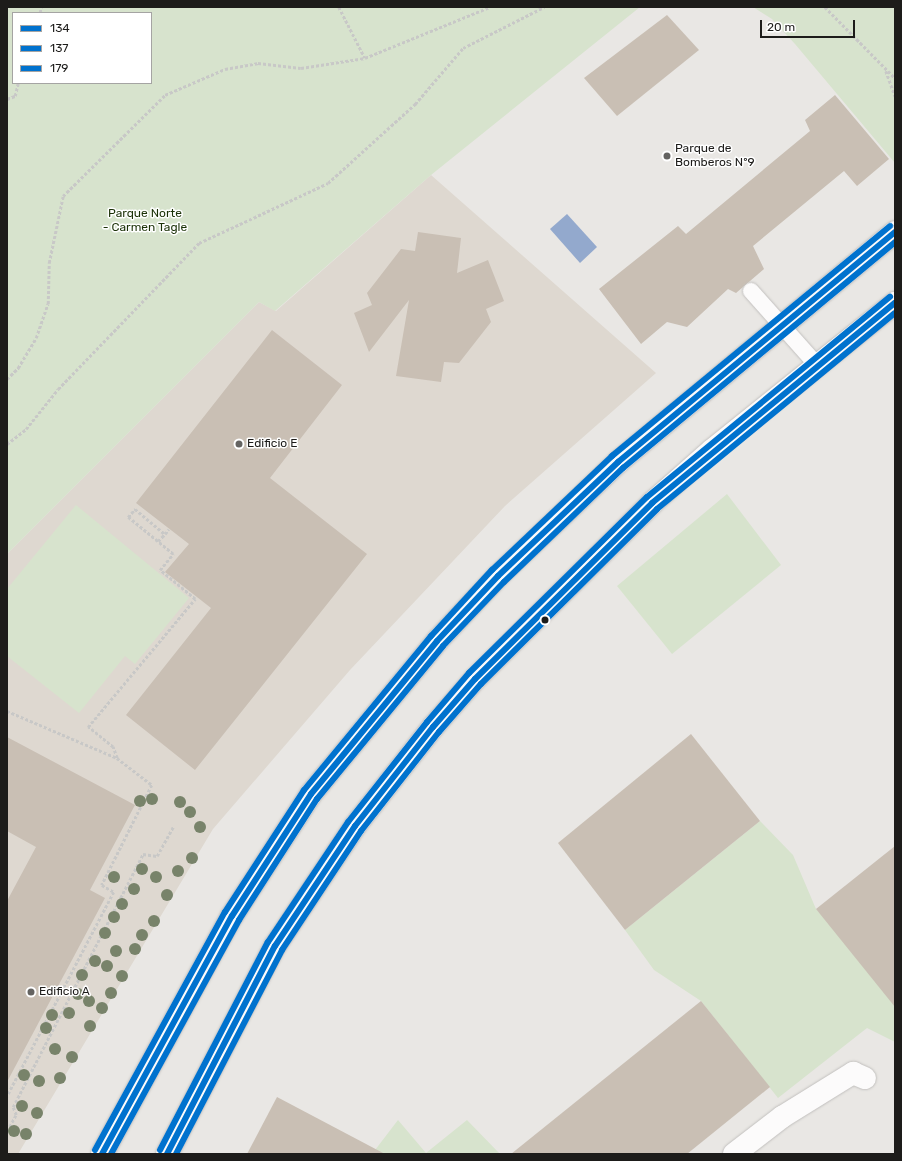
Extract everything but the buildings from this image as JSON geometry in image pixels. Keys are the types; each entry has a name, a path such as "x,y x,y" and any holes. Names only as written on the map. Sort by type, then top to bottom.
{"street":[{"path":"102,1154 232,916 311,794 372,718 473,602 576,500 895,232"},
{"path":"167,1154 275,946 355,826 433,727 475,679 652,503 895,302"},
{"path":"734,1154 782,1117 853,1073 865,1078"}],"lane":[{"path":"751,291 817,365"}],"path":[{"path":"339,7 366,58"},
{"path":"7,379 18,368 36,338 48,304 50,263 63,196 165,95 218,72 258,63 300,68 366,58 490,7"},
{"path":"7,444 26,429 58,389 199,243 328,183 414,104 463,48 544,7"},
{"path":"825,7 886,71 895,78"},
{"path":"886,71 895,96"},
{"path":"7,100 15,96 18,84"},
{"path":"117,758 113,747 88,727 195,599 160,570 173,554 128,517 135,509 165,534"},
{"path":"158,541 169,529"},
{"path":"7,711 117,758 152,785 102,885 114,892 7,1097"},
{"path":"7,1131 16,1115 13,1107 143,854 157,856 173,827"}],"shaded area":[{"path":"431,175 656,373 505,506 350,670 213,829 18,1154 7,1154 7,554 259,302 276,311"}],"green space":[{"name":"Parque Norte - Carmen Tagle","path":"7,7 640,7 431,175 275,311 259,302 7,554"},
{"path":"753,7 895,7 895,163 795,44 772,19"},
{"path":"727,494 781,565 672,654 617,586"},
{"path":"76,505 189,598 135,664 125,656 79,713 7,656 7,589"},
{"path":"760,821 793,855 816,909 895,986 895,1042 867,1028 778,1098 701,1001 654,970 625,930"},
{"path":"398,1120 426,1153 467,1120 500,1154 372,1154"}],"water":[{"path":"567,214 597,247 580,263 550,229"}],"transit line":[{"name":"179","path":"95,1150 225,912 304,790 431,636 492,570 612,456 890,226"},
{"name":"134","path":"102,1154 232,916 311,794 437,641 498,576 618,462 895,232"},
{"name":"137","path":"111,1154 239,920 317,799 443,646 504,582 623,468 895,242"},
{"name":"179","path":"160,1150 268,942 348,822 427,722 469,673 647,497 890,297"},
{"name":"134","path":"167,1154 275,946 355,826 433,727 475,679 652,503 895,303"},
{"name":"137","path":"176,1154 282,950 361,831 439,732 481,684 657,509 895,313"}],"place":[{"name":"Parque de Bomberos Nº9","path":"667,156"},
{"name":"Edificio E","path":"239,444"},
{"name":"Edificio A","path":"31,992"}]}
